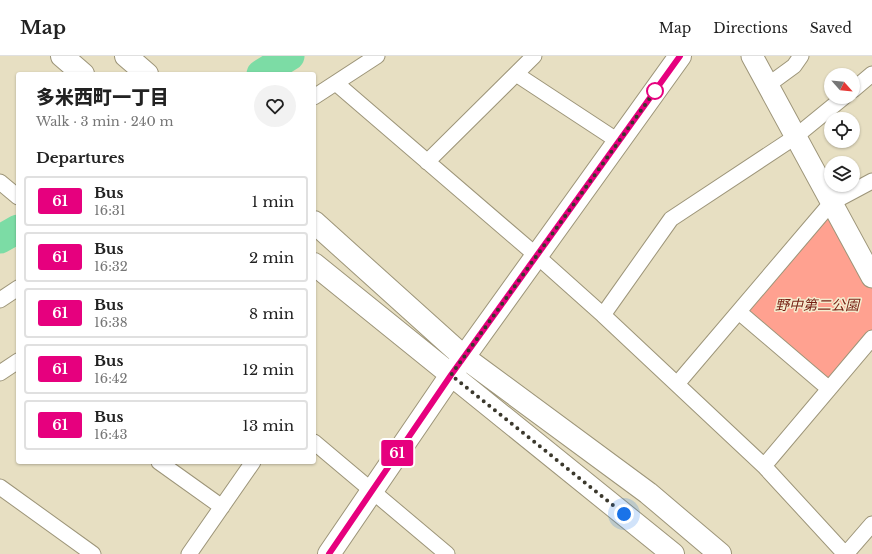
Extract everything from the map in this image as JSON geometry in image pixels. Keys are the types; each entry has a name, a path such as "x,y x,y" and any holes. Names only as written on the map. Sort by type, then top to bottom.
{"main road":[{"path":"62,56 81,72"},
{"path":"126,56 145,72"},
{"path":"329,554 451,375 680,56"},
{"path":"316,224 464,358 648,493 720,554"},
{"path":"316,266 673,554"}],"street":[{"path":"316,96 337,84 377,56"},
{"path":"427,162 534,56"},
{"path":"752,56 872,277"},
{"path":"768,85 794,66 801,56"},
{"path":"516,74 618,141"},
{"path":"860,84 872,74"},
{"path":"337,84 537,256 603,315 764,466 846,554 872,524"},
{"path":"603,315 671,219 795,137 835,104"},
{"path":"677,384 831,203 872,181"},
{"path":"0,182 16,195"},
{"path":"0,300 16,289"},
{"path":"739,312 828,388"},
{"path":"764,466 828,388 872,338"},
{"path":"0,373 16,362"},
{"path":"316,444 447,554"},
{"path":"162,464 222,507"},
{"path":"189,554 252,464"},
{"path":"0,487 93,554"}],"green space":[{"name":"野中第二公園","path":"831,203 872,277 872,338 828,388 739,312"}],"waterway":[{"path":"264,72 290,56"},
{"path":"0,239 16,230"}],"bus line":[{"name":"61","path":"329,554 451,375 680,56"}],"route":[{"path":"624,514 451,375 655,91"}]}
